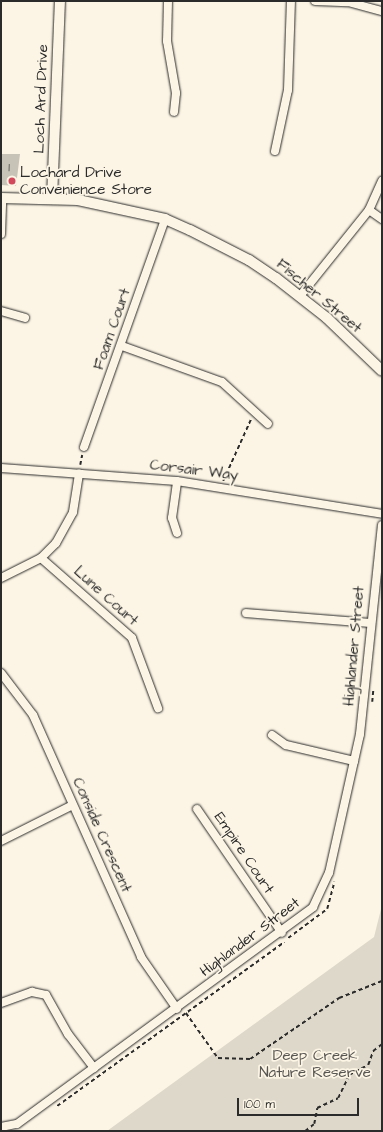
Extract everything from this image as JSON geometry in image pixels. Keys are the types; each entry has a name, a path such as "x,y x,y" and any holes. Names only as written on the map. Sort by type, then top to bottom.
{"street":[{"name":"Loch Ard Drive","path":"52,199 60,1"},
{"path":"168,1 167,40 176,93 174,112"},
{"path":"275,151 288,90 291,1"},
{"path":"315,1 348,2 382,12"},
{"path":"300,296 369,210 382,181"},
{"name":"Fischer Street","path":"1,198 52,199 85,202 165,219 249,260 300,296 382,371"},
{"path":"1,198 1,234"},
{"path":"369,210 382,219"},
{"name":"Foam Court","path":"84,447 122,346 165,219"},
{"path":"1,311 25,318"},
{"path":"122,346 222,382 268,424"},
{"name":"Corsair Way","path":"1,468 177,481 220,486 382,514"},
{"path":"1,578 41,558 68,524 76,500 79,473"},
{"path":"177,481 172,518 177,533"},
{"name":"Highlander Street","path":"1,1127 17,1124 306,916 325,885 360,734 370,623 382,525"},
{"name":"Lune Court","path":"41,558 132,638 158,708"},
{"path":"246,613 370,623"},
{"name":"Conside Crescent","path":"1,673 33,716 141,957 177,1009"},
{"path":"272,735 286,745 354,761"},
{"path":"1,841 73,805"},
{"name":"Empire Court","path":"197,809 282,933"},
{"path":"1,1003 32,992 46,995 68,1034 94,1068"}],"path":[{"path":"220,486 254,412"},
{"path":"79,473 84,447"},
{"path":"186,1013 218,1058 250,1059 339,998 382,981"},
{"path":"305,1131 314,1124 317,1108 338,1098 349,1075 368,1065 373,1051 382,1044"}],"green space":[{"name":"Deep Creek Nature Reserve","path":"382,905 382,1131 107,1131 374,937"}],"building":[{"path":"1,154 20,154 16,186 1,185"}],"place":[{"name":"Lochard Drive Convenience Store","path":"12,181"}]}
